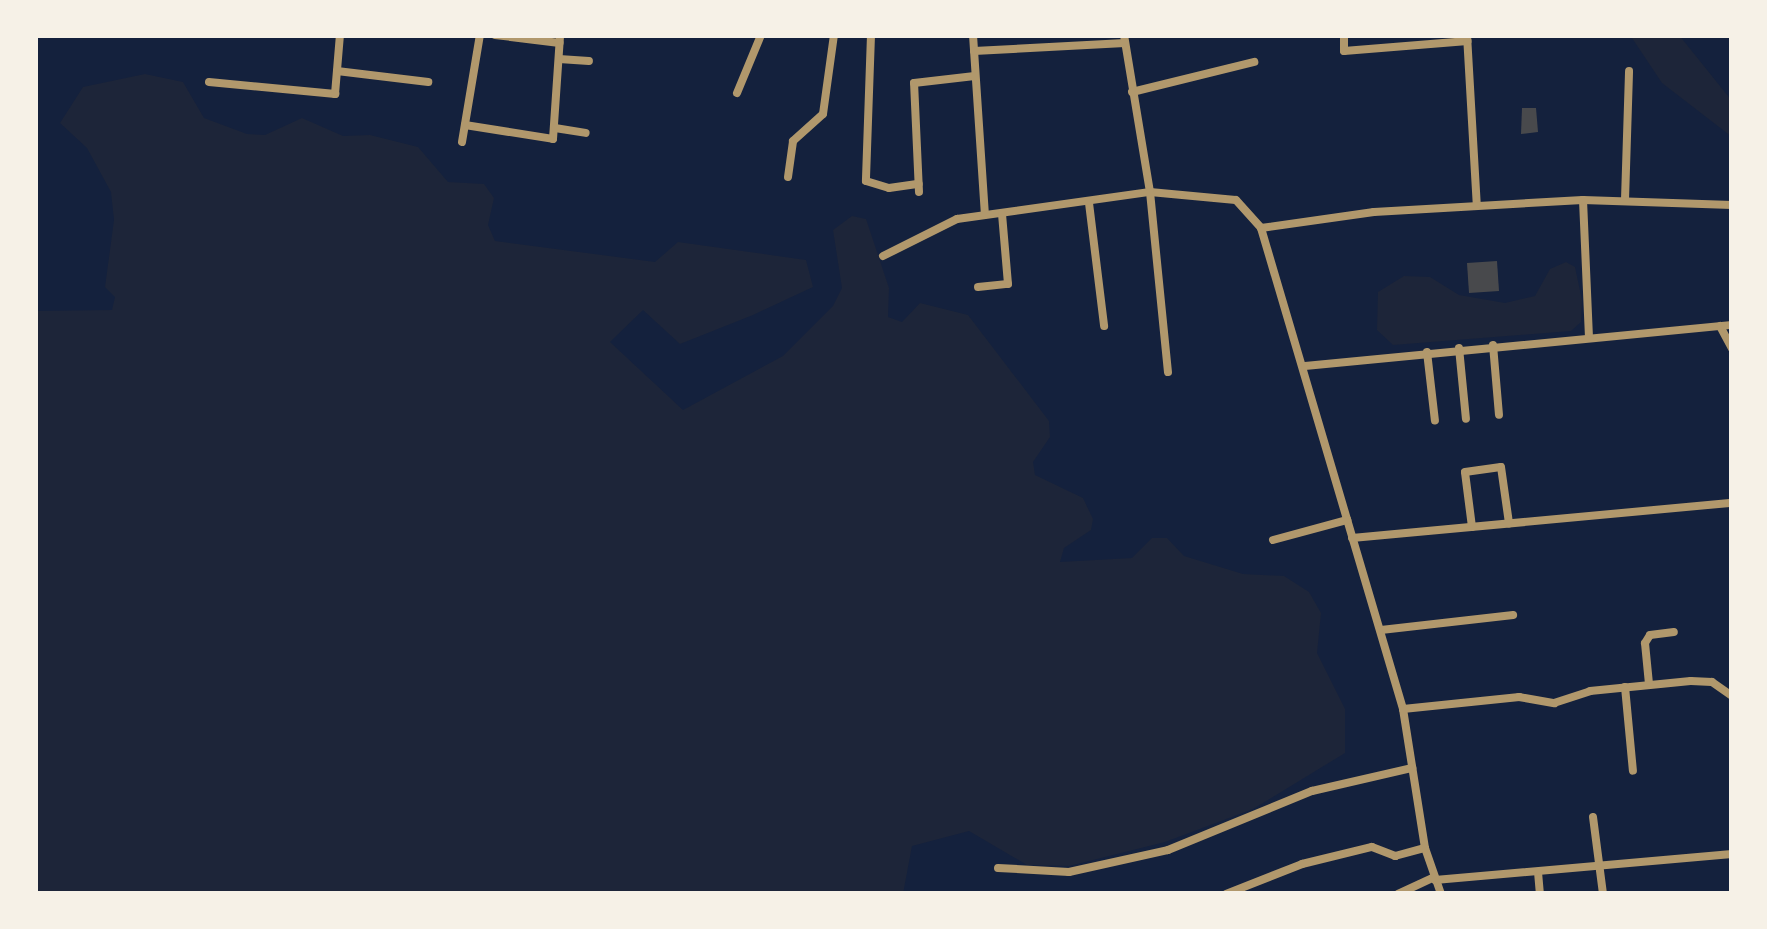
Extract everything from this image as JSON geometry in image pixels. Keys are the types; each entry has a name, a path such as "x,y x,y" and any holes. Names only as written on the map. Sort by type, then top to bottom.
{"street":[{"path":"209,82 335,94 340,35"},
{"path":"462,142 480,35"},
{"path":"465,126 553,139 560,39 495,35"},
{"path":"736,94 761,35"},
{"path":"788,177 793,141 823,114 834,35"},
{"path":"872,35 866,181 889,188 919,188 914,83 975,76"},
{"path":"972,35 985,215"},
{"path":"1344,35 1344,52 1468,38 1476,206"},
{"path":"974,51 1125,39 1150,192 1168,372"},
{"path":"560,60 589,61"},
{"path":"1132,92 1254,62"},
{"path":"1625,200 1628,71"},
{"path":"337,72 428,82"},
{"path":"555,128 586,133"},
{"path":"883,256 957,220 1150,192 1236,200 1262,228 1403,709 1425,848 1441,894"},
{"path":"1583,200 1589,338"},
{"path":"1262,228 1476,206 1583,200 1732,205"},
{"path":"1089,203 1104,326"},
{"path":"978,287 1008,284 1002,214"},
{"path":"1720,326 1732,349"},
{"path":"1305,366 1458,348 1732,326"},
{"path":"1493,345 1499,415"},
{"path":"1458,348 1466,419"},
{"path":"1427,352 1434,421"},
{"path":"1472,526 1465,472 1501,467 1509,523"},
{"path":"1352,538 1732,503"},
{"path":"1274,540 1347,520"},
{"path":"1381,630 1513,615"},
{"path":"1649,684 1645,643 1650,635 1674,632"},
{"path":"1403,709 1519,697 1554,703 1649,684 1712,682 1732,696"},
{"path":"1625,687 1633,771"},
{"path":"998,868 1068,872 1168,850 1327,786 1412,768"},
{"path":"1593,817 1603,894"},
{"path":"1226,894 1354,851 1378,847 1395,856 1425,848"},
{"path":"1398,894 1435,879 1732,854"},
{"path":"1538,872 1540,894"}],"shaded area":[{"path":"1630,35 1679,35 1732,101 1732,137 1662,83"},
{"path":"145,74 183,82 204,118 247,134 265,135 302,118 343,136 370,135 418,147 448,182 484,184 494,198 488,225 495,241 655,262 678,242 806,260 813,287 753,315 680,344 643,310 610,342 683,410 783,356 833,306 842,288 833,230 852,216 866,219 889,288 888,317 902,322 920,303 968,315 1049,421 1050,437 1033,462 1035,475 1083,498 1093,519 1091,530 1064,548 1060,562 1132,558 1152,538 1167,538 1184,556 1243,574 1284,576 1309,592 1321,613 1317,653 1345,709 1345,753 1253,809 1165,842 1069,866 1027,865 969,831 912,846 903,894 35,894 35,311 112,310 115,297 105,287 114,220 111,192 87,148 60,123 83,87"},
{"path":"1566,262 1575,267 1582,300 1581,322 1571,331 1393,345 1377,330 1378,292 1404,276 1430,277 1459,295 1505,303 1535,296 1550,269"}],"building":[{"path":"1522,108 1536,108 1538,132 1521,134"},
{"path":"1497,261 1499,291 1469,293 1467,263"}]}
